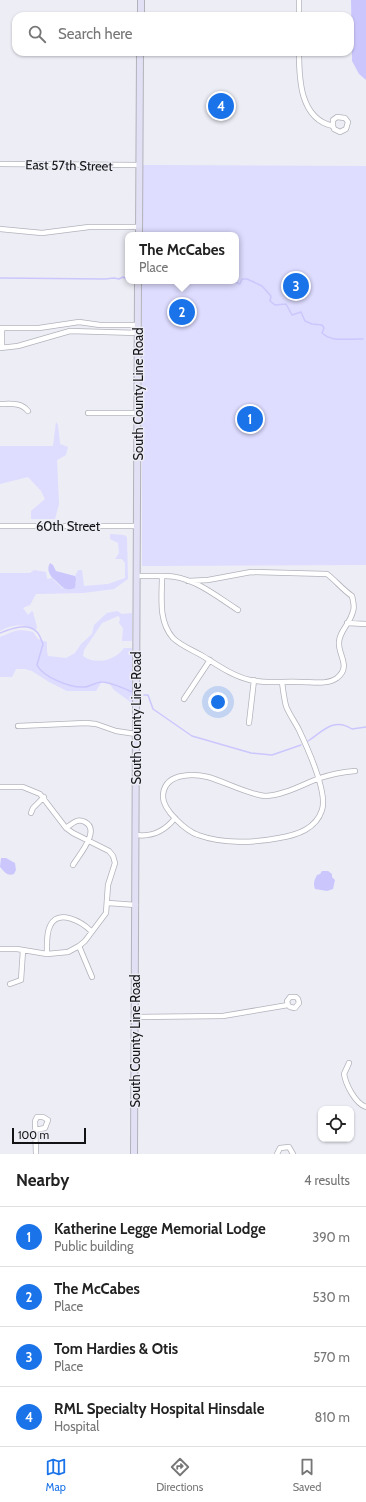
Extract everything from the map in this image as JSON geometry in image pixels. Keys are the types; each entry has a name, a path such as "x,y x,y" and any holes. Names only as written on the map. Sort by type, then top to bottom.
{"main road":[{"path":"141,0 141,12"},
{"path":"138,232 140,56"},
{"name":"South County Line Road","path":"134,1154 138,284"}],"street":[{"path":"299,12 300,0"},
{"path":"299,56 300,87 304,97 315,117 321,122 333,126"},
{"name":"East 57th Street","path":"0,164 139,165"},
{"path":"0,229 42,233 89,227 139,227"},
{"path":"138,325 79,322 44,328 1,328 1,348 18,346 70,331 138,332"},
{"path":"0,404 19,405 26,408 28,411"},
{"path":"88,413 138,413"},
{"name":"60th Street","path":"0,526 137,526"},
{"path":"162,576 162,619 173,638 178,642 238,676 254,680 282,682 325,682 338,677 344,666 339,644 342,631 354,610 352,596 327,574 251,572 208,580 188,580"},
{"path":"137,576 173,576 188,580 209,591 238,610"},
{"path":"208,580 209,591"},
{"path":"347,624 366,624"},
{"path":"184,699 210,660"},
{"path":"249,723 254,680"},
{"path":"282,682 283,694 287,707 299,731 318,778 323,808 320,816 314,824 305,831 286,837 254,841 213,839 198,835 186,828 175,818 164,803 163,796 167,785 172,779 184,775 198,775 214,779 265,796 290,790 318,778 333,774 356,771"},
{"path":"18,726 86,723 96,724 116,731 136,734"},
{"path":"0,787 23,787 44,797 66,828 109,851 113,856 115,863 108,885 108,903 106,913 91,930 85,941 79,946 68,952 47,954 23,950 0,949"},
{"path":"31,813 33,808 44,797"},
{"path":"136,835 147,836 156,834 175,818"},
{"path":"66,828 75,821 81,821 88,824 91,829 91,837 73,865"},
{"path":"108,903 136,905"},
{"path":"47,954 50,926 52,922 57,919 66,917 74,919 84,923 91,930"},
{"path":"79,946 92,977"},
{"path":"10,984 21,980 23,950"},
{"path":"135,1017 223,1016 288,1005"},
{"path":"349,1063 344,1074 347,1085 359,1103 366,1107"},
{"path":"35,1130 36,1154"},
{"path":"277,1154 280,1148 289,1147 293,1154"}],"shaded area":[{"path":"351,0 366,0 366,80 359,74 352,61 352,56 354,56 354,12 351,12"},
{"path":"142,165 366,166 366,565 142,566 142,284 239,284 239,232 142,232"},
{"path":"56,422 58,425 60,444 68,447 66,455 57,460 59,504 55,519 31,519 31,511 45,499 41,491 28,477 0,484 0,446 53,446"},
{"path":"110,534 124,535 127,537 128,579 114,589 83,593 36,594 30,605 23,608 28,615 32,611 33,612 37,627 36,630 27,626 18,625 0,631 0,573 30,573 34,570 46,572 47,579 52,578 62,588 76,583 75,576 78,570 82,570 84,586 108,584 125,578 125,563 122,559 115,559 119,553 118,543 110,539"},
{"path":"50,563 56,571 75,576 75,588 66,589 50,575"},
{"path":"117,611 122,614 132,613 132,641 122,641 123,628 119,623 120,618 118,616 102,623 84,650 83,656 88,659 99,661 110,659 124,648 132,648 132,703 114,690 109,683 102,681 96,691 67,691 32,671 25,669 16,669 12,677 0,677 0,637 19,630 33,632 38,639 47,642 48,656 66,658 75,653 81,644 92,634 94,625 107,613"},
{"path":"1,858 6,858 15,863 16,870 14,874 9,875 4,872 0,867"},
{"path":"322,871 328,871 332,874 332,877 335,880 333,889 327,891 315,889 315,879"}],"waterway":[{"path":"0,278 125,278"},
{"path":"239,284 242,279 247,279 262,286 271,296 270,301 275,305 286,304 292,315 301,312 305,321 312,324 322,325 324,328 322,333 326,336 336,339 363,339"},
{"path":"0,633 18,627 28,627 37,632 43,644 37,665 45,674 58,681 78,687 86,687 100,682 105,682 132,692"},
{"path":"144,695 148,695 153,709 192,736 251,753 272,755 301,745"},
{"path":"308,741 334,725 340,724 352,729 366,727"}],"place":[{"name":"RML Specialty Hospital Hinsdale","path":"221,106"},
{"name":"Tom Hardies & Otis","path":"296,286"},
{"name":"The McCabes","path":"182,312"},
{"name":"Katherine Legge Memorial Lodge","path":"250,419"}]}
